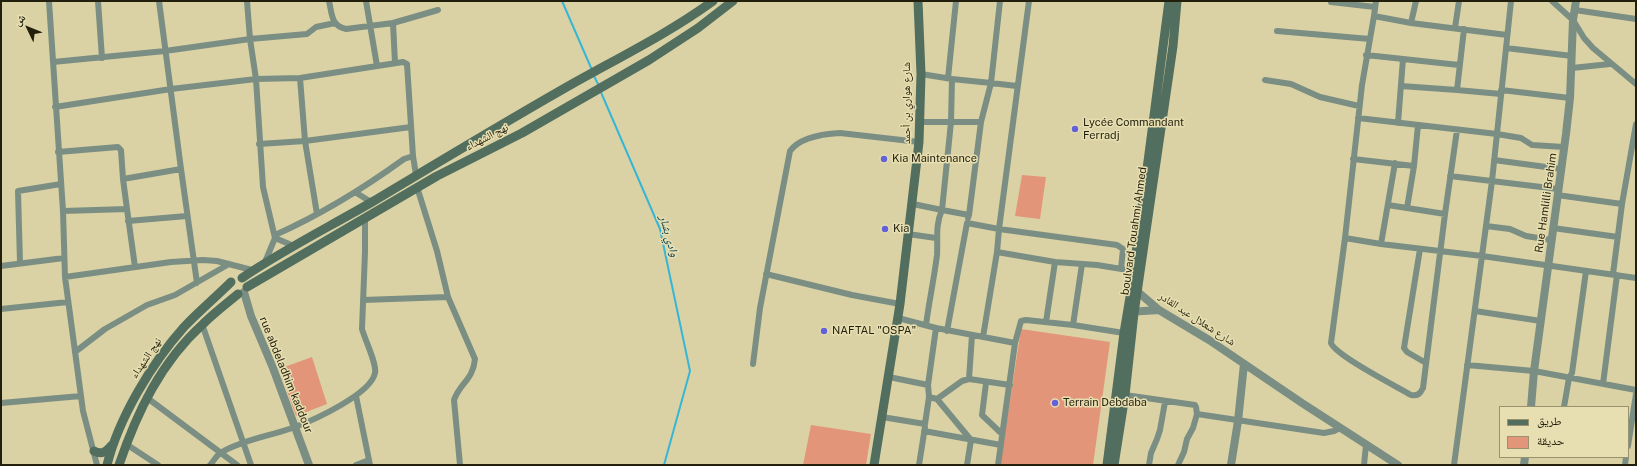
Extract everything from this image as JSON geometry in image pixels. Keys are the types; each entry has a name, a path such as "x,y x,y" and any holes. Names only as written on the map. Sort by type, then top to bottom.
{"main road":[{"name":"نهج الشهداء","path":"242,278 265,262 573,84 643,46 696,14 713,1"},
{"name":"نهج الشهداء","path":"119,465 126,444 146,398 163,370 180,348 202,324 243,291 365,217 443,172 522,133 649,60 698,28 733,1"},
{"name":"شارع هواري بن أحمد","path":"874,465 900,304 920,142 921,74 918,1"},
{"name":"boulvard Touahmi Ahmed","path":"1167,56 1169,1"},
{"name":"boulvard Touahmi Ahmed","path":"1114,465 1125,395 1131,313 1167,56 1177,1"},
{"name":"boulvard Touahmi Ahmed","path":"1135,291 1134,271 1161,101"},
{"path":"236,278 242,278 246,281 243,291 232,290 231,282 236,278"},
{"name":"نهج الشهداء","path":"107,465 114,443 129,409 157,361 185,326 231,282"},
{"name":"boulvard Touahmi Ahmed","path":"1107,465 1124,333 1131,313"},
{"path":"94,451 104,453 114,443"}],"street":[{"path":"49,1 63,212 65,277 83,411 97,465"},
{"path":"98,1 102,58"},
{"path":"159,1 187,216 198,283"},
{"path":"247,1 250,39 256,79 263,188 275,236 265,262"},
{"path":"329,1 335,23 340,28 346,29 393,23 438,10"},
{"path":"366,1 377,66"},
{"path":"926,325 936,256 936,238 939,216 942,210 951,122 950,78 956,1"},
{"path":"947,331 969,215 981,122 991,83 1000,1"},
{"path":"983,337 996,252 1029,1"},
{"path":"1411,23 1416,1"},
{"path":"1455,28 1459,1"},
{"path":"1454,465 1492,182 1511,1"},
{"path":"1552,1 1573,20 1584,38 1593,48 1610,64 1636,84"},
{"name":"Rue Hamlilli Brahim","path":"1531,406 1540,321 1570,98 1573,20 1576,1"},
{"path":"1331,2 1376,4 1366,55 1359,106 1345,238 1331,343 1332,346 1342,355 1411,395 1416,396 1420,394 1423,388 1457,130"},
{"path":"1575,10 1636,19"},
{"path":"1374,16 1411,23 1507,35"},
{"path":"53,62 102,58 250,39 307,34 316,27 335,23"},
{"path":"393,23 395,63"},
{"path":"1456,90 1464,29"},
{"path":"1277,31 1370,39"},
{"path":"1506,48 1572,56"},
{"path":"1366,55 1459,65"},
{"path":"1398,123 1403,59"},
{"path":"55,107 171,89 256,79 300,78 403,62 407,64 413,156 416,175"},
{"path":"1572,68 1610,64"},
{"path":"921,74 1017,86"},
{"path":"300,78 305,141 317,214"},
{"path":"1265,80 1291,84 1320,97 1359,106"},
{"path":"1401,86 1570,98"},
{"path":"1358,118 1497,134 1521,138 1532,145 1564,148"},
{"path":"921,122 981,122"},
{"path":"1603,384 1622,204 1636,124"},
{"path":"1407,208 1414,166 1418,125"},
{"path":"259,144 305,141 411,127"},
{"path":"753,364 760,308 790,151 794,146 803,141 828,134 840,133 920,142"},
{"path":"58,152 118,147 121,150 126,209 135,267"},
{"path":"275,236 355,192 404,159 413,156"},
{"path":"1353,159 1414,166"},
{"path":"1494,160 1561,169"},
{"path":"1381,244 1395,163"},
{"path":"123,179 181,169"},
{"path":"1450,176 1558,192 1622,204"},
{"path":"20,263 18,191 61,184"},
{"path":"417,187 437,251 448,297 475,359 474,369 470,378 456,393 454,400 460,465"},
{"path":"355,192 371,202"},
{"path":"913,204 969,215"},
{"path":"1388,205 1445,214"},
{"path":"63,212 126,209"},
{"path":"128,222 187,216"},
{"path":"210,465 221,452 242,442 295,427 338,407 356,396 367,386 375,372 374,364 365,342 362,329 365,217"},
{"path":"967,223 999,229 1117,244 1124,249 1121,269"},
{"path":"1486,226 1510,229 1526,236 1551,240"},
{"path":"1553,228 1618,237"},
{"path":"908,234 936,238"},
{"path":"275,236 294,246"},
{"path":"1345,238 1636,278"},
{"path":"1420,249 1404,348 1407,352 1426,364"},
{"path":"996,252 1056,262 1134,271"},
{"path":"1,266 64,258"},
{"path":"65,277 194,260 229,264 252,270"},
{"path":"1046,322 1056,262"},
{"path":"74,352 105,329 147,306 175,295 198,283 229,264"},
{"path":"1073,324 1082,264"},
{"path":"1564,406 1569,378 1572,373 1586,271"},
{"path":"766,274 852,295 900,304"},
{"name":"rue abdeladhim kaddour","path":"243,291 251,316 295,427 307,465"},
{"name":"شارع شعلال عبد القادر","path":"1135,291 1159,310 1209,340 1398,465"},
{"path":"363,300 448,297"},
{"path":"1,309 68,302"},
{"path":"1131,313 1159,310"},
{"path":"1475,311 1540,321"},
{"path":"898,318 947,331 1015,343"},
{"path":"998,465 1015,343 1021,322 1026,320 1073,324 1124,333"},
{"path":"202,324 251,465"},
{"path":"919,465 929,397 928,385 936,328"},
{"path":"969,379 972,335"},
{"path":"1231,465 1238,421 1244,364"},
{"path":"1467,365 1534,371 1636,390"},
{"path":"889,377 928,385"},
{"path":"937,399 962,381 969,379 986,383 1010,385"},
{"path":"986,383 982,415 1002,434"},
{"path":"1636,394 1629,438 1636,440"},
{"path":"1125,395 1165,402 1195,405 1197,408 1196,414 1178,465"},
{"path":"1,403 81,396"},
{"path":"356,396 370,463 356,465"},
{"path":"929,397 937,399 971,440 967,465"},
{"path":"146,398 237,465"},
{"path":"1149,465 1151,453 1159,435 1165,402"},
{"path":"1196,414 1324,433 1340,428"},
{"path":"882,417 925,424"},
{"path":"924,431 1001,445"},
{"path":"126,444 158,465"},
{"path":"1364,465 1366,445"}],"green space":[{"path":"1022,175 1046,177 1040,219 1015,216"},
{"name":"Terrain Debdaba","path":"1021,329 1110,342 1093,465 1000,465"},
{"path":"312,357 327,404 296,416 279,369"},
{"path":"811,425 871,434 866,465 803,465"}],"waterway":[{"name":"وادي بشار","path":"562,1 592,70"},
{"name":"وادي بشار","path":"594,76 599,86"},
{"name":"وادي بشار","path":"600,90 660,229 690,371 664,465"}],"place":[{"name":"Lycée Commandant Ferradj","path":"1075,129"},
{"name":"Kia Maintenance","path":"884,159"},
{"name":"Kia","path":"885,229"},
{"name":"NAFTAL \"OSPA\"","path":"824,331"},
{"name":"Terrain Debdaba","path":"1055,403"}]}
